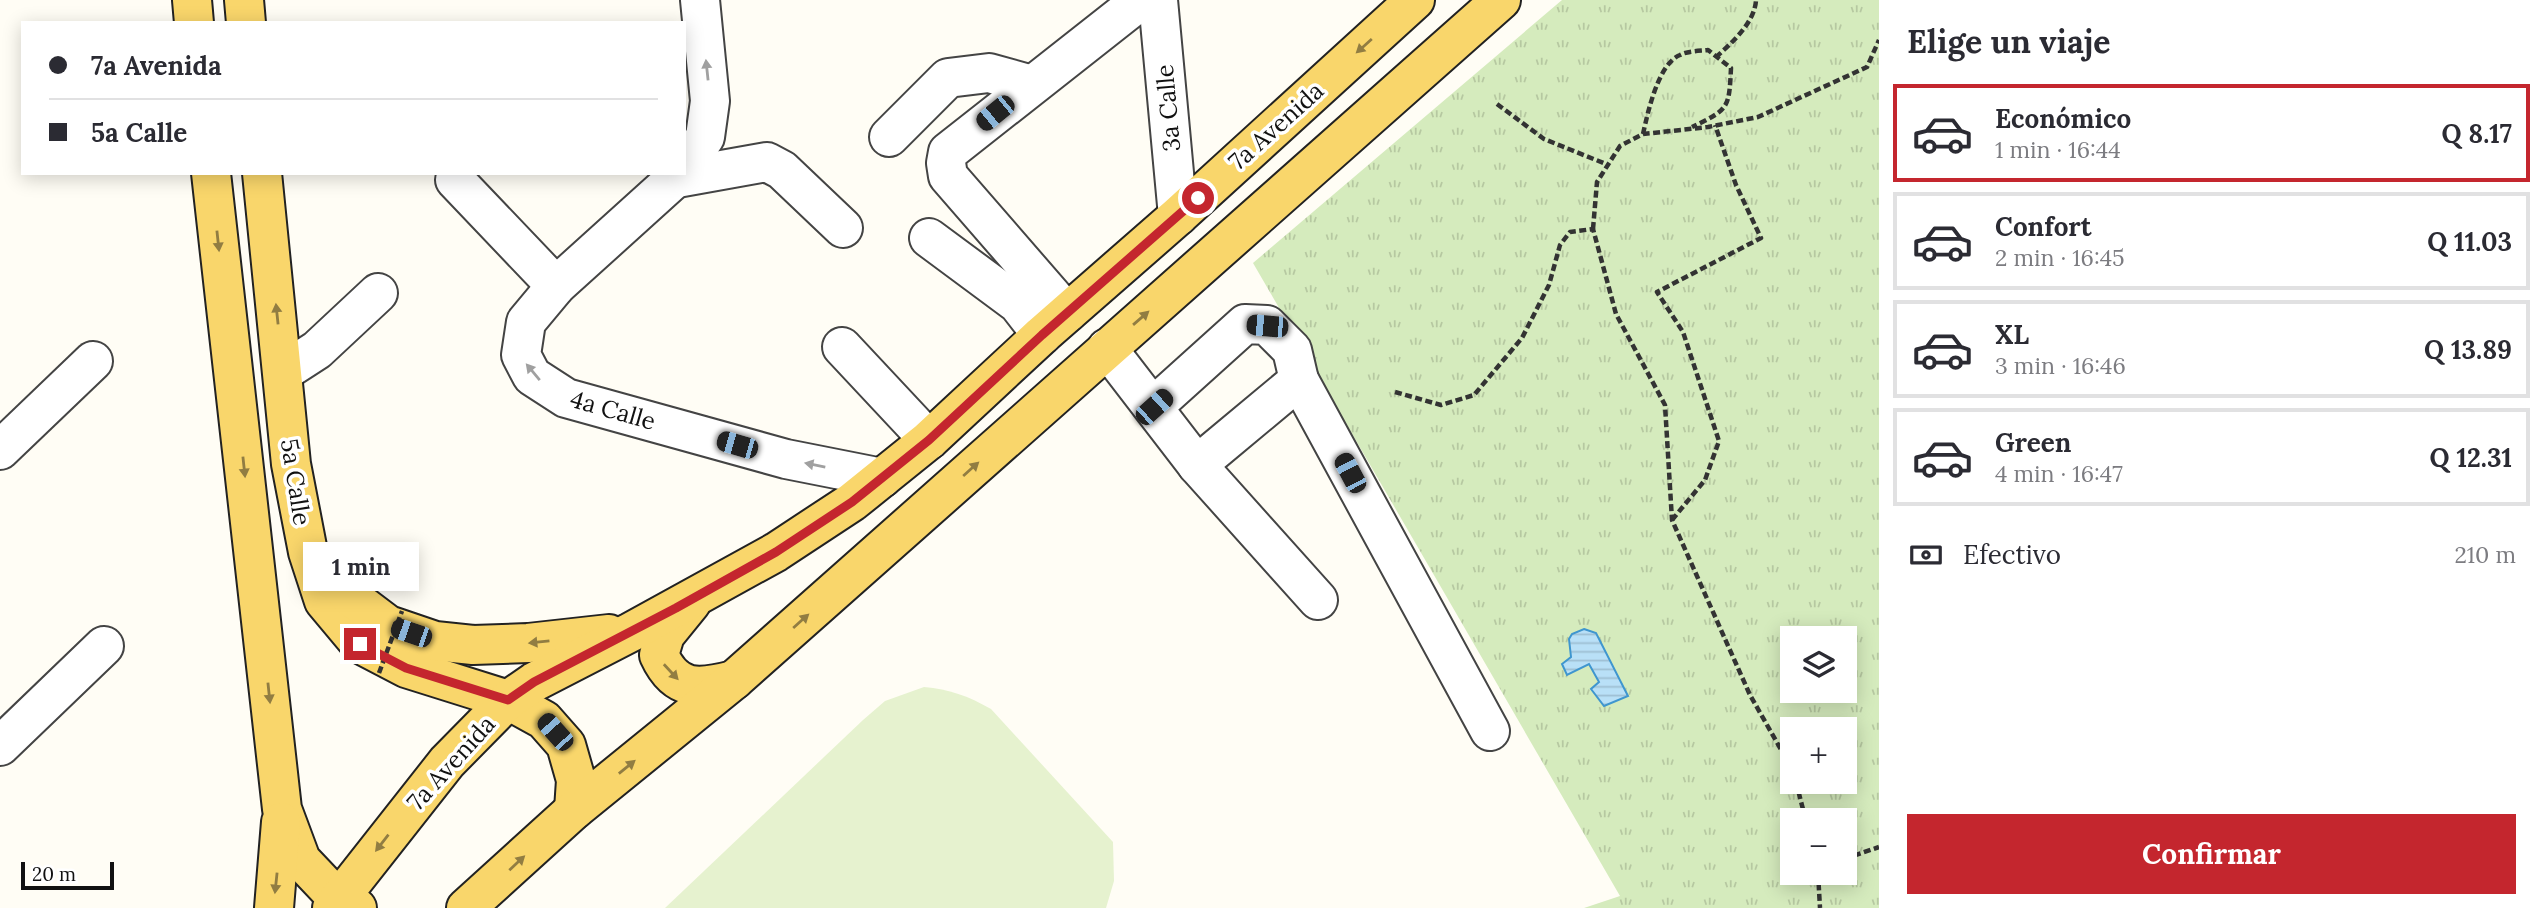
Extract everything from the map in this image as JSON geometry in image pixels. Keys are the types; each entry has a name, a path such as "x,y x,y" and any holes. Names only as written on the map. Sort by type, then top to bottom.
{"main road":[{"path":"192,0 194,21"},
{"path":"244,0 246,21"},
{"name":"7a Avenida","path":"342,905 447,762 508,700 534,682 776,552 852,502 929,440 1415,0"},
{"path":"466,908 574,810 734,680 1501,0"},
{"name":"5a Calle","path":"211,175 282,809 301,860 342,905"},
{"name":"5a Calle","path":"262,175 291,464 308,552 324,601 360,644 406,668 508,700 544,720 566,745 576,780 574,810"},
{"path":"308,552 351,597 387,625 435,641 473,645 528,643 631,632"},
{"path":"697,596 670,627 659,655 666,670 681,683 702,688 734,680"},
{"path":"274,908 282,809"}],"street":[{"name":"4a Calle","path":"686,166 705,138 710,101 700,0"},
{"path":"1055,324 948,176 948,152 1141,0"},
{"name":"3a Calle","path":"1158,0 1178,216"},
{"path":"889,137 948,78 989,73 1032,85"},
{"path":"686,172 767,162 782,170 844,228"},
{"name":"4a Calle","path":"679,175 556,286 526,322 521,355 532,376 566,398 786,459 882,478"},
{"path":"455,180 556,286"},
{"path":"929,238 1018,304 1055,324"},
{"path":"283,372 317,350 378,293"},
{"path":"1154,407 1245,324 1267,326 1292,350 1299,380 1490,731"},
{"path":"842,347 929,440"},
{"path":"1107,348 1197,465 1318,600"},
{"path":"0,450 93,361"},
{"path":"1197,465 1299,380"},
{"path":"0,746 104,646"}],"path":[{"path":"1716,57 1732,43 1756,10 1756,0"},
{"path":"1780,748 1750,695 1672,520 1665,405 1616,314 1593,229 1597,182 1606,164 1620,146 1643,134 1758,117 1867,67 1879,40"},
{"path":"1643,134 1650,104 1665,68 1679,55 1707,50 1731,68 1730,100 1719,114 1688,129"},
{"path":"1497,104 1544,139 1606,164"},
{"path":"1672,520 1705,480 1719,441 1683,332 1657,292 1761,238 1736,185 1715,125"},
{"path":"1395,392 1441,405 1474,395 1522,338 1549,285 1560,244 1570,232 1593,229"},
{"path":"379,673 402,611"},
{"path":"1857,855 1879,848"},
{"path":"1819,885 1820,908"}],"green space":[{"path":"1562,0 1879,0 1879,908 1584,908 1620,896 1253,263"},
{"path":"924,687 958,694 991,709 1113,842 1114,881 1106,908 665,908 885,701"}],"water":[{"path":"1584,629 1596,633 1628,696 1604,706 1591,689 1599,682 1589,664 1567,675 1562,664 1571,657 1569,639 1572,634"}],"route":[{"path":"360,644 406,668 508,700 534,682 776,552 852,502 929,440 1042,335 1198,198"}]}
